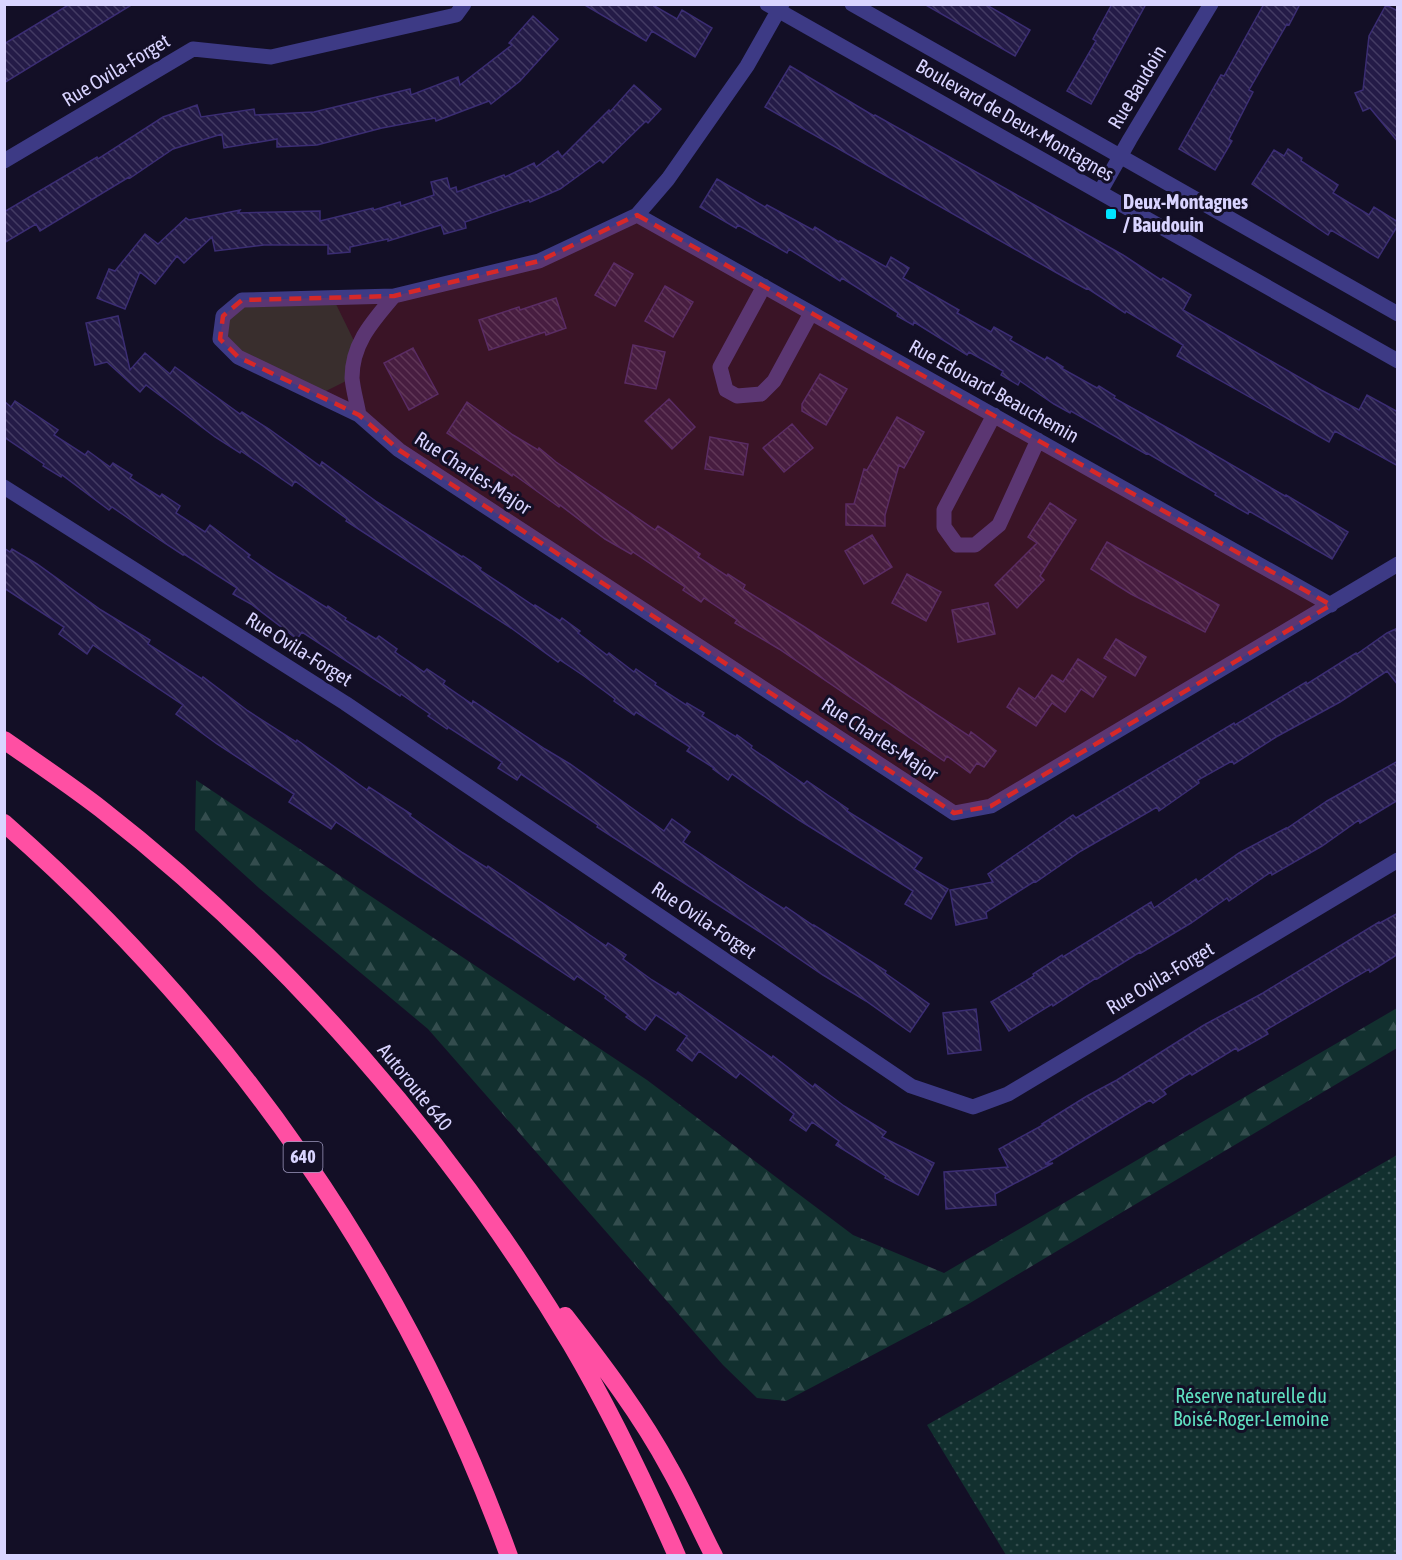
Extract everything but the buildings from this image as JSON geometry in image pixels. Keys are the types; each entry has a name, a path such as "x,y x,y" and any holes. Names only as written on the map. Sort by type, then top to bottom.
{"highway":[{"name":"Autoroute 640","path":"4,741 74,789 132,834 196,889 281,970 392,1091 506,1243 536,1287 608,1411 644,1482 677,1556"},
{"name":"640","path":"4,823 72,885 146,960 234,1062 301,1154 361,1247 405,1323 457,1428 488,1498 509,1556"},
{"path":"506,1243 595,1355 669,1467 714,1555"}],"street":[{"name":"Rue Ovila-Forget","path":"4,161 193,49 271,57 456,15 464,4"},
{"name":"Boulevard de Deux-Montagnes","path":"852,4 1398,314"},
{"name":"Rue Baudoin","path":"1100,192 1211,4"},
{"name":"Boulevard de Deux-Montagnes","path":"776,7 1398,361"},
{"name":"Rue Charles-Major","path":"776,7 741,74 668,179 637,214 539,261 394,296 242,300 223,316 220,339 238,357 359,415 399,450 954,813 991,806 1398,564"},
{"name":"Rue Edouard-Beauchemin","path":"637,214 1331,605"},
{"path":"764,286 720,367 726,390 737,396 761,394 774,381 812,313"},
{"path":"359,415 352,378 357,347 365,330 394,296"},
{"path":"994,415 944,510 944,527 957,545 975,545 999,525 1038,440"},
{"name":"Rue Ovila-Forget","path":"4,487 345,703 911,1086 973,1107 1008,1094 1398,860"}],"highlighted area":[{"path":"637,215 1331,605 991,806 954,813 399,450 359,415 238,357 220,339 223,316 242,300 394,296 539,261"}],"green space":[{"path":"333,298 357,347 352,378 318,395 220,339 223,316 242,300"},
{"path":"196,780 647,1080 853,1235 944,1273 1397,1008 1397,1048 965,1306 786,1401 757,1398 723,1365 428,1029 259,888 195,830"},
{"name":"Réserve naturelle du Boisé-Roger-Lemoine","path":"1397,1155 1397,1555 1006,1555 927,1425"}],"place":[{"name":"Deux-Montagnes / Baudouin","path":"1111,214"}]}
